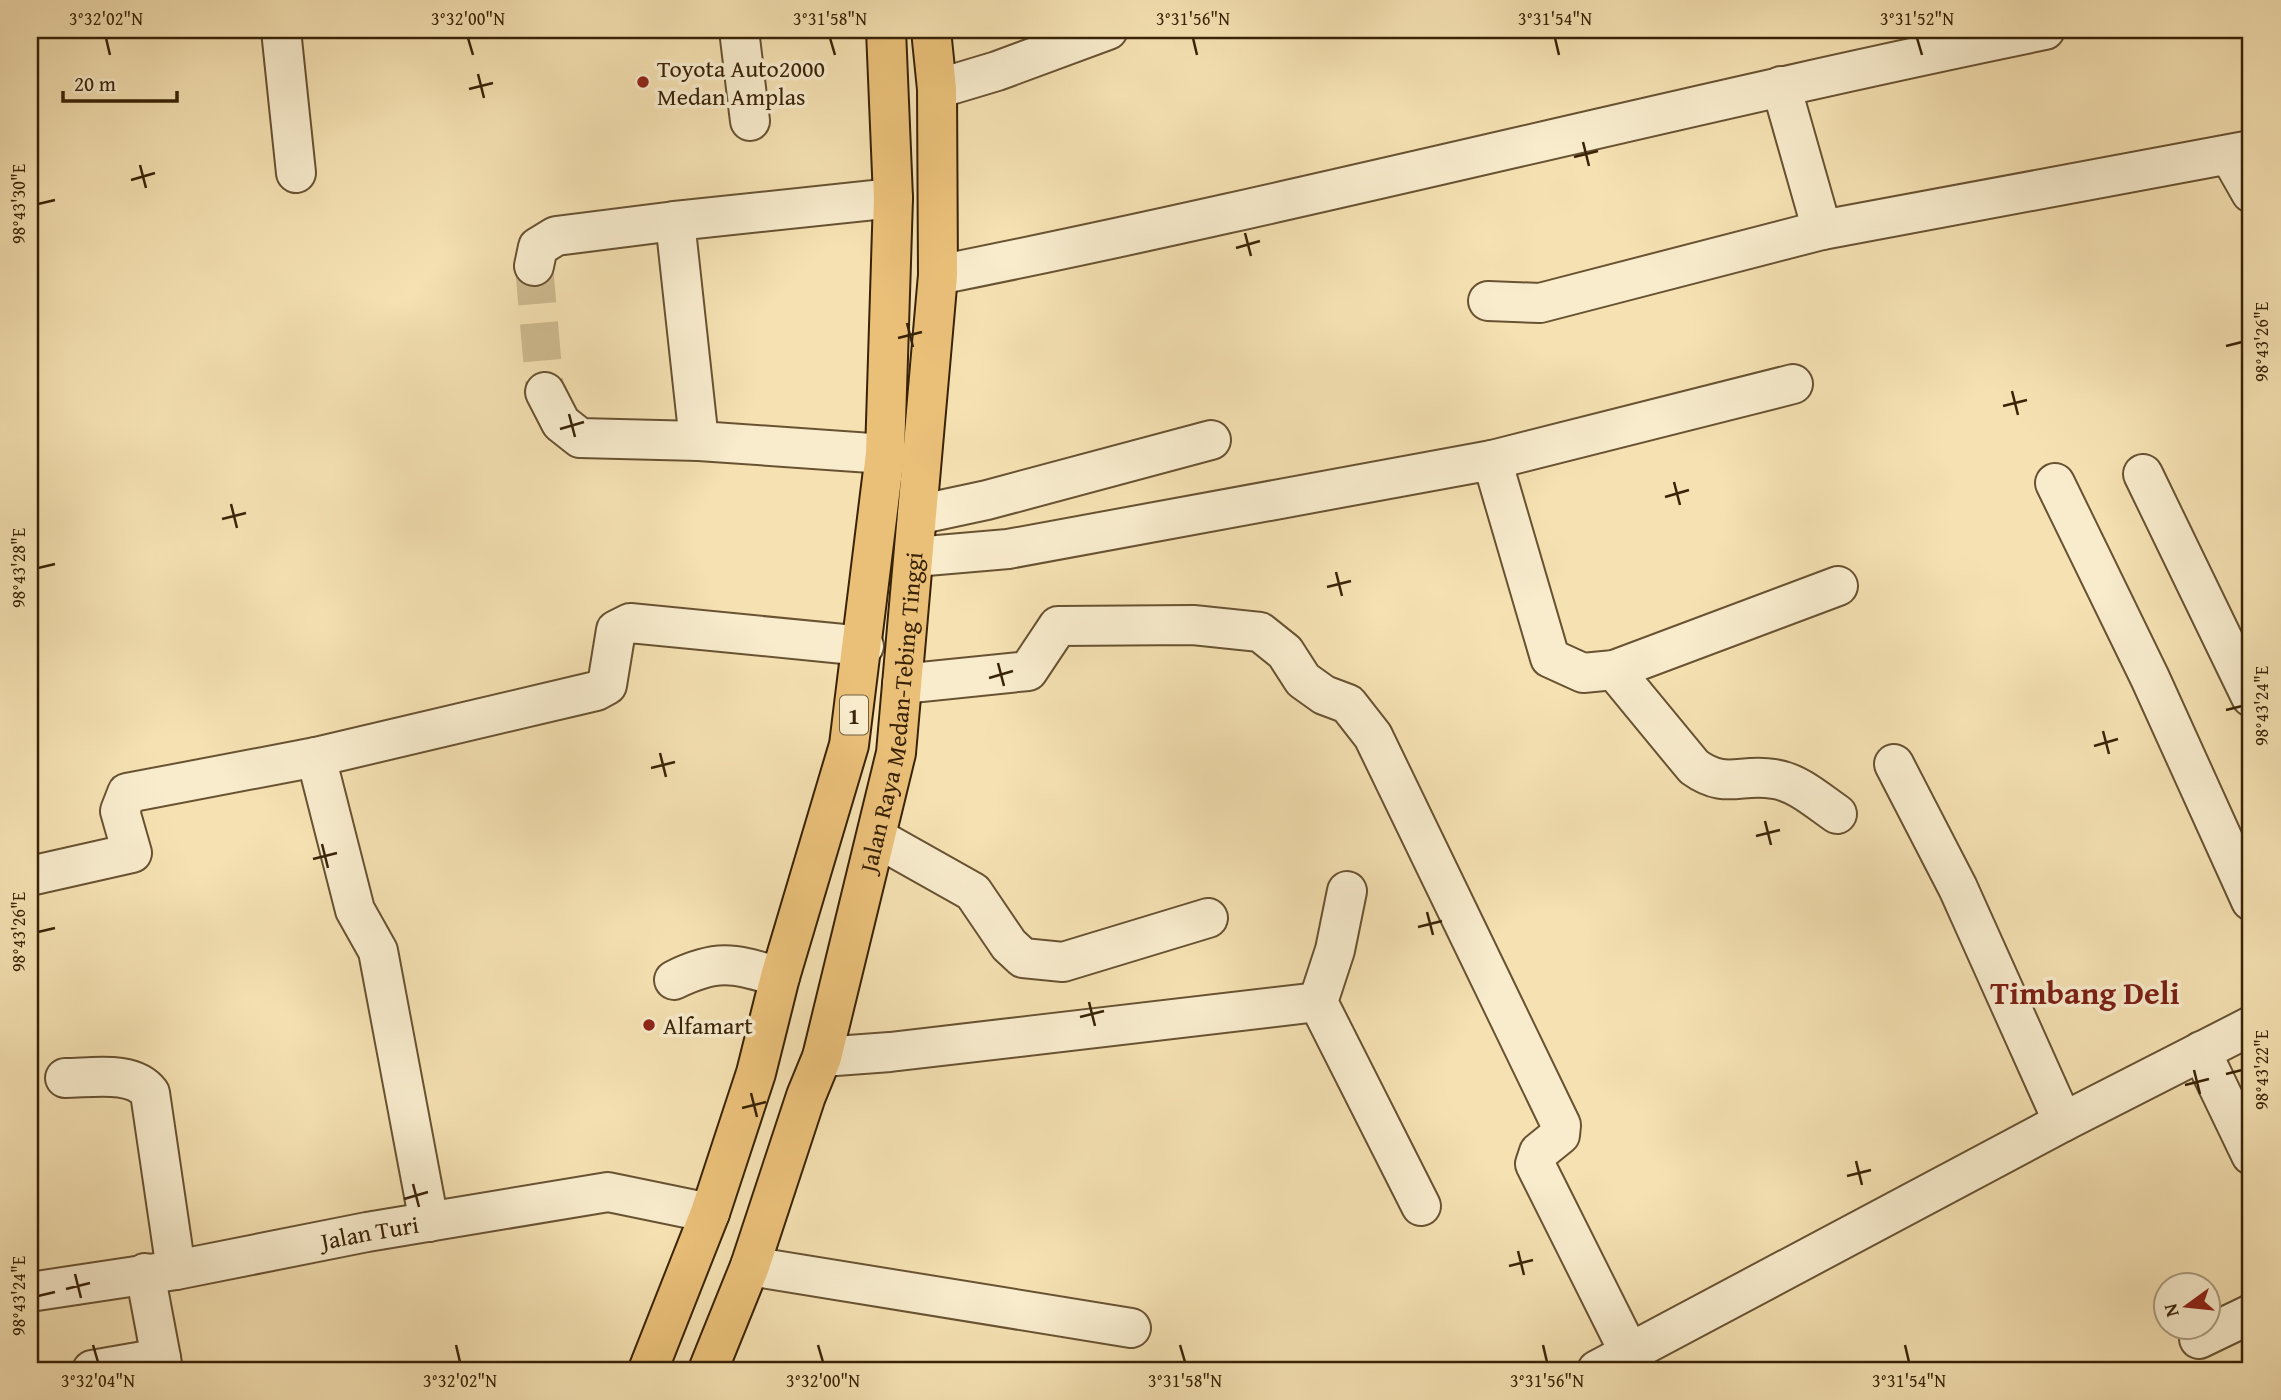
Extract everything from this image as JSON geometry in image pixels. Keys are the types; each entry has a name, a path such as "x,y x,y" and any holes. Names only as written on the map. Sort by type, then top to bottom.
{"highway":[{"name":"Jalan Raya Medan-Tebing Tinggi","path":"648,1370 710,1213 756,1073 780,978 849,745 864,646 885,454 893,198 886,30"},
{"name":"Jalan Raya Medan-Tebing Tinggi","path":"708,1370 750,1266 806,1096 822,1057 896,753 938,275 937,89 931,30"}],"street":[{"path":"281,30 296,173"},
{"path":"739,30 750,121"},
{"path":"937,89 997,71 1108,30"},
{"path":"938,275 1300,199 1781,86 1947,40 2045,30"},
{"path":"1781,86 1822,230"},
{"path":"1488,301 1540,303 1822,230 2240,153 2251,193"},
{"path":"534,266 538,247 556,236 893,198"},
{"path":"675,221 699,441"},
{"path":"915,556 1008,549 1492,460 1793,384"},
{"path":"545,392 561,423 580,438 699,441 885,454"},
{"path":"917,515 987,500 1211,440"},
{"path":"1492,460 1550,658 1583,673 1614,670 1838,586"},
{"path":"2143,474 2251,697"},
{"path":"2055,483 2150,678 2251,901"},
{"path":"30,876 132,853 120,811 127,793 316,757 596,691 607,685 616,630 630,622 864,646"},
{"path":"902,684 1028,671 1058,626 1193,625 1260,632 1285,652 1303,680 1324,695 1348,704 1373,736 1561,1125 1560,1135 1539,1152 1535,1164 1647,1354"},
{"path":"1614,670 1694,767 1710,779 1728,782 1774,779 1796,787 1837,814"},
{"path":"316,757 355,910 378,951 429,1222"},
{"path":"1895,764 1958,888 2063,1122"},
{"path":"877,838 973,892 1009,945 1023,958 1063,962 1208,918"},
{"path":"1347,891 1335,950 1318,1002 1421,1206"},
{"path":"674,980 692,972 730,963 780,978"},
{"path":"822,1057 890,1052 1318,1002"},
{"path":"1597,1370 1647,1354 2063,1122 2251,1026"},
{"path":"2201,1051 2251,1155"},
{"path":"65,1078 131,1079 143,1083 150,1093 161,1272 162,1364 92,1370"},
{"name":"Jalan Turi","path":"30,1293 608,1192 710,1213"},
{"path":"750,1266 1131,1328"},
{"path":"2222,1328 2251,1314"}],"tunnel":[{"path":"534,266 545,392"}],"place":[{"name":"Toyota Auto2000 Medan Amplas","path":"643,82"},
{"name":"Alfamart","path":"649,1025"}],"district":[{"name":"Timbang Deli","path":"2085,992"}]}
